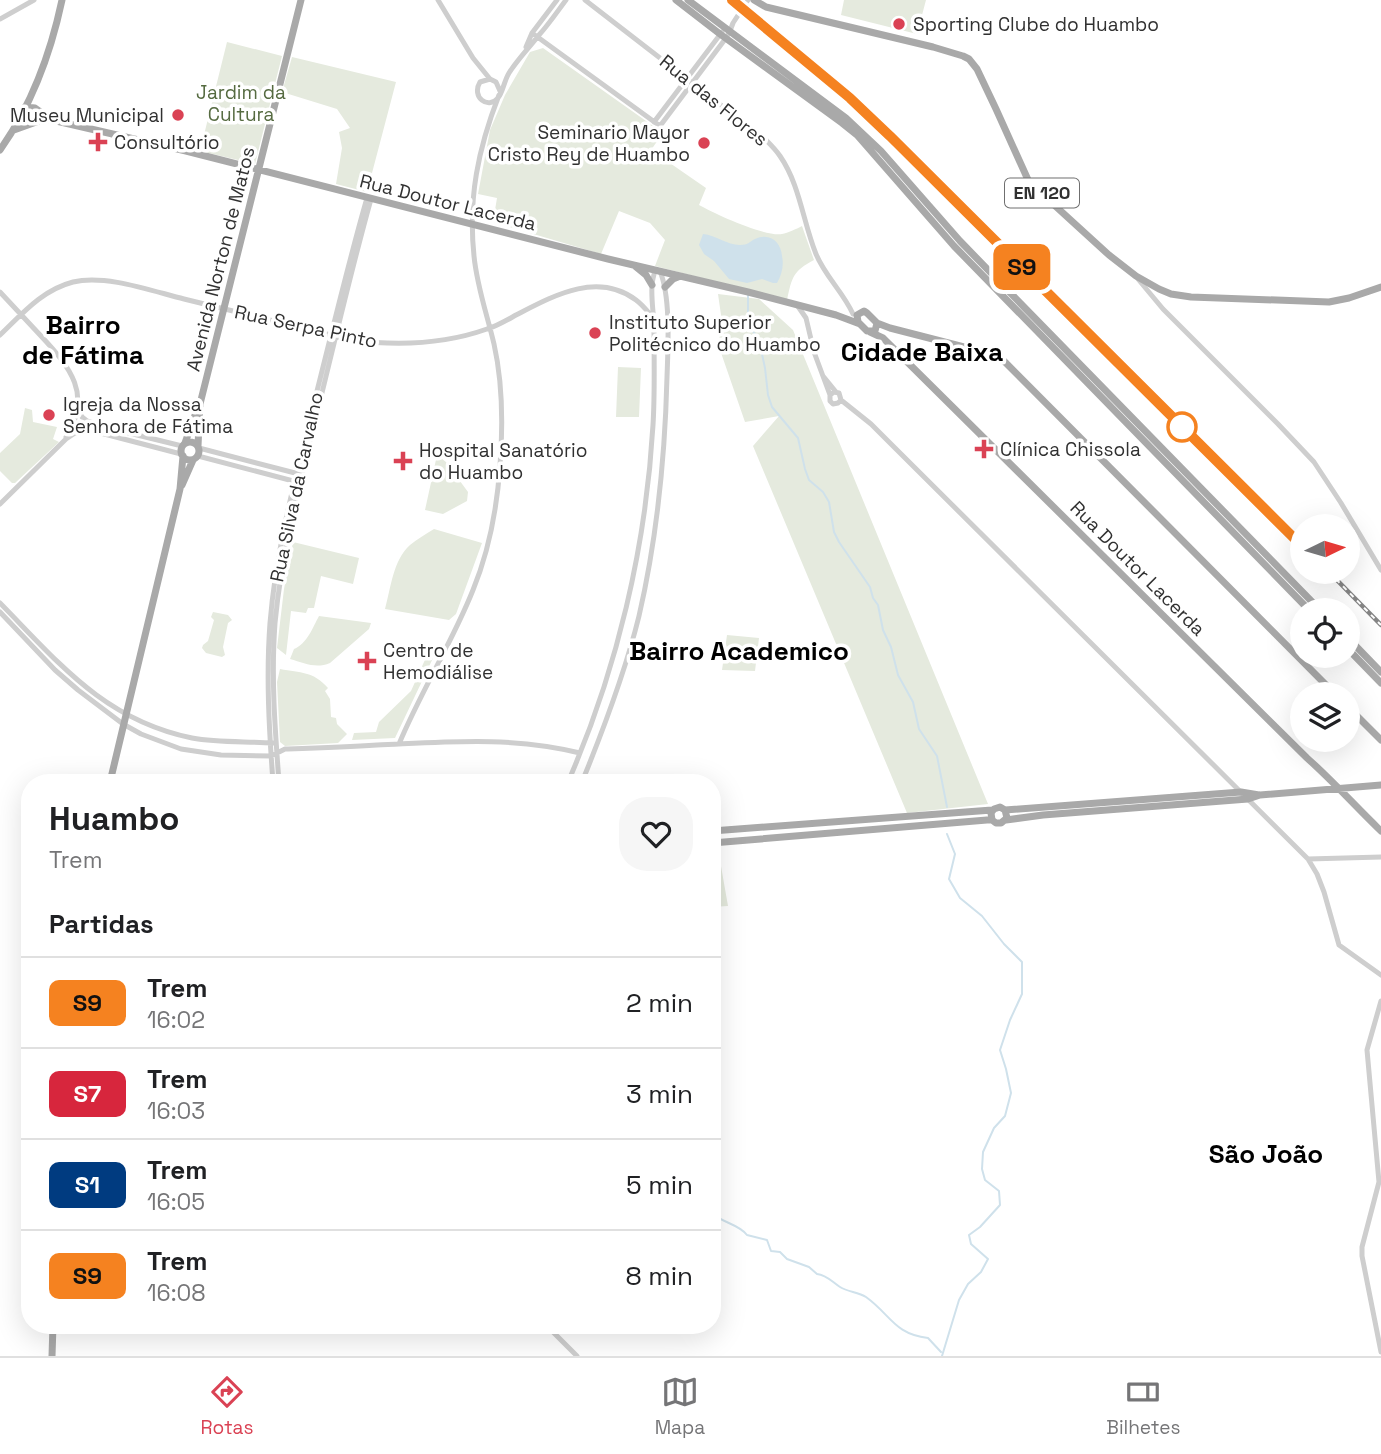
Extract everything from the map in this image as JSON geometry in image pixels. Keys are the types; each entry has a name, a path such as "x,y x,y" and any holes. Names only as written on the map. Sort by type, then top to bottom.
{"main road":[{"path":"0,150 33,90 51,42 62,0"},
{"name":"Avenida Norton de Matos","path":"112,774 180,489 183,450 200,404 302,0"},
{"name":"EN 120","path":"754,0 766,7 933,47 970,59 1029,182 1109,255 1158,289 1191,297 1335,302 1381,287"},
{"path":"684,1 727,31 842,122 866,145 919,200 954,246 994,282 1275,569 1307,598"},
{"path":"13,130 43,116 33,90"},
{"name":"Rua Doutor Lacerda","path":"24,109 35,108 52,120 186,151 818,311 858,316 867,313 877,323 898,331 999,356 1323,682"},
{"path":"635,265 652,285"},
{"path":"665,287 679,276"},
{"name":"Rua Doutor Lacerda","path":"836,315 858,316"},
{"name":"Rua Doutor Lacerda","path":"858,316 870,332 879,335 888,343 1381,831"},
{"path":"870,332 875,331 877,323"},
{"path":"888,343 898,331"},
{"name":"Avenida Norton de Matos","path":"180,489 197,452 200,404"},
{"path":"192,442 197,452 186,459 183,450 192,442"},
{"path":"1275,569 1299,598"},
{"path":"1360,656 1381,672"},
{"path":"1360,659 1381,683"},
{"path":"1360,719 1381,740"},
{"path":"1317,790 1324,782 1323,772"},
{"path":"721,841 992,820 998,824 1006,820 1381,785"},
{"path":"1352,803 1353,793 1360,786"},
{"path":"721,830 992,810 998,807 1005,810 1241,792 1260,795"},
{"path":"992,810 992,820"},
{"path":"1005,810 1006,820"},
{"path":"52,1356 53,1334"}],"street":[{"path":"0,19 34,0"},
{"path":"438,0 478,72 481,82 477,93 485,102 489,120"},
{"path":"399,744 474,589 490,536 497,493 501,391 494,345 477,281 472,224 475,179 489,120 506,77 557,0"},
{"path":"535,35 566,0"},
{"name":"Rua das Flores","path":"585,0 756,131 780,156 793,182 820,261 834,286 858,316"},
{"path":"535,35 654,122 690,80 748,0"},
{"path":"472,58 499,85 500,93 495,101 485,102"},
{"path":"481,82 506,77"},
{"name":"Rua Silva da Carvalho","path":"278,774 271,719 270,621 297,482 369,198"},
{"path":"571,774 610,667 633,580 640,540 650,471 654,360 652,285 658,271"},
{"path":"585,774 623,672 639,617 654,541 662,471 667,359 665,287 658,271"},
{"path":"1136,276 1163,309 1314,462 1381,570"},
{"name":"Rua Serpa Pinto","path":"0,335 38,299 72,282 94,280 377,344 442,341 489,328 565,291 594,286 614,289 628,295 637,300 654,319"},
{"path":"0,292 71,372 82,417 87,421 183,450"},
{"path":"796,305 804,314 808,325 819,370 833,393 841,395 841,400 871,424 1308,859 1324,892 1339,945 1381,975"},
{"path":"808,325 818,311"},
{"path":"654,360 667,359"},
{"path":"833,393 830,401 833,404 841,400"},
{"path":"63,443 72,429 78,407"},
{"path":"0,504 75,433 89,430 183,450"},
{"path":"197,452 299,475"},
{"path":"197,452 297,482"},
{"path":"650,471 662,471"},
{"path":"640,540 654,541"},
{"path":"0,603 68,673 98,697 126,714 158,728 194,738 221,742 273,743 285,749"},
{"path":"0,612 55,670 78,690 123,724 181,749 221,755 261,756 274,755 285,749 431,741 489,741 552,746 580,754"},
{"path":"610,667 623,672"},
{"path":"261,742 269,750 261,756"},
{"name":"Rua Silva da Carvalho","path":"273,774 274,755"},
{"path":"1308,859 1381,857"},
{"path":"1381,1001 1367,1051 1378,1182 1362,1247 1381,1352"},
{"path":"555,1334 577,1356"}],"green space":[{"name":"Sporting Clube do Huambo","path":"844,0 926,0 917,34 841,15"},
{"name":"Jardim da Cultura","path":"227,42 282,56 255,164 200,151"},
{"path":"543,48 663,133 651,150 706,188 699,205 764,232 782,234 802,226 814,260 795,276 787,300 655,266 665,240 650,223 619,211 601,254 493,222 497,198 478,194 490,130 505,95 530,52"},
{"path":"292,57 396,82 367,192 336,184 342,148 339,132 350,128 337,109 282,92"},
{"path":"718,294 759,299 793,330 988,804 907,813 753,446 779,416 745,422 719,347 721,315"},
{"path":"618,367 641,368 639,417 616,417"},
{"path":"25,408 32,410 33,422 57,427 53,439 59,442 12,483 0,471 0,453 20,434"},
{"path":"437,455 446,462 468,492 467,501 443,514 425,510"},
{"path":"434,529 482,543 456,614 449,620 385,609 393,575 404,551"},
{"path":"293,542 359,558 353,584 321,576 314,608 308,608 306,613 291,611 286,655 277,648"},
{"path":"213,612 228,615 232,620 228,623 223,647 225,655 222,657 206,653 202,648 208,641 214,620 211,617"},
{"path":"319,616 371,623 369,629 330,663 305,664 290,659 294,649 309,635"},
{"path":"727,635 759,638 755,671 722,670"},
{"path":"428,653 434,656 395,738 352,740 354,733 376,732 379,722 411,691"},
{"path":"280,669 312,676 328,688 325,691 330,699 331,717 336,718 337,724 347,734 338,743 285,746 280,742 277,682"},
{"path":"721,866 728,906 721,906"}],"shaded area":[{"path":"703,234 740,245 760,237 774,240 783,259 777,283 762,279 747,283 729,279 714,261 704,254 699,245"}],"waterway":[{"path":"748,295 748,324 759,340 772,407 798,438 809,480 823,492 829,502 834,532 870,587 878,605 883,630 891,647 898,675 913,702 919,729 937,756 947,807"},
{"path":"942,1356 959,1300 988,1259 971,1244 969,1235 1000,1205 999,1191 985,1180 982,1169 983,1152 994,1128 1005,1116 1011,1093 1000,1050 1022,994 1022,962 982,916 960,898 949,879 955,854 947,834"},
{"path":"721,1219 740,1228 747,1235 767,1240 771,1251 780,1252 787,1259 809,1267 843,1289 866,1297 900,1328 928,1338 941,1352"}],"railway":[{"path":"732,0 773,32 890,136 1290,534"},
{"path":"1341,584 1381,625"}],"train":[{"name":"S9","path":"732,0 850,98 890,136 1290,534"}],"place":[{"name":"Sporting Clube do Huambo","path":"899,24"},
{"name":"Museu Municipal","path":"178,115"},
{"name":"Consultório","path":"98,142"},
{"name":"Seminario Mayor Cristo Rey de Huambo","path":"704,143"},
{"name":"Instituto Superior Politécnico do Huambo","path":"595,333"},
{"name":"Igreja da Nossa Senhora de Fátima","path":"49,415"},
{"name":"Clínica Chissola","path":"984,449"},
{"name":"Hospital Sanatório do Huambo","path":"403,461"},
{"name":"Centro de Hemodiálise","path":"367,661"}],"district":[{"name":"Bairro de Fátima","path":"83,340"},
{"name":"Cidade Baixa","path":"922,352"},
{"name":"Bairro Academico","path":"739,651"},
{"name":"São João","path":"1266,1154"}]}
